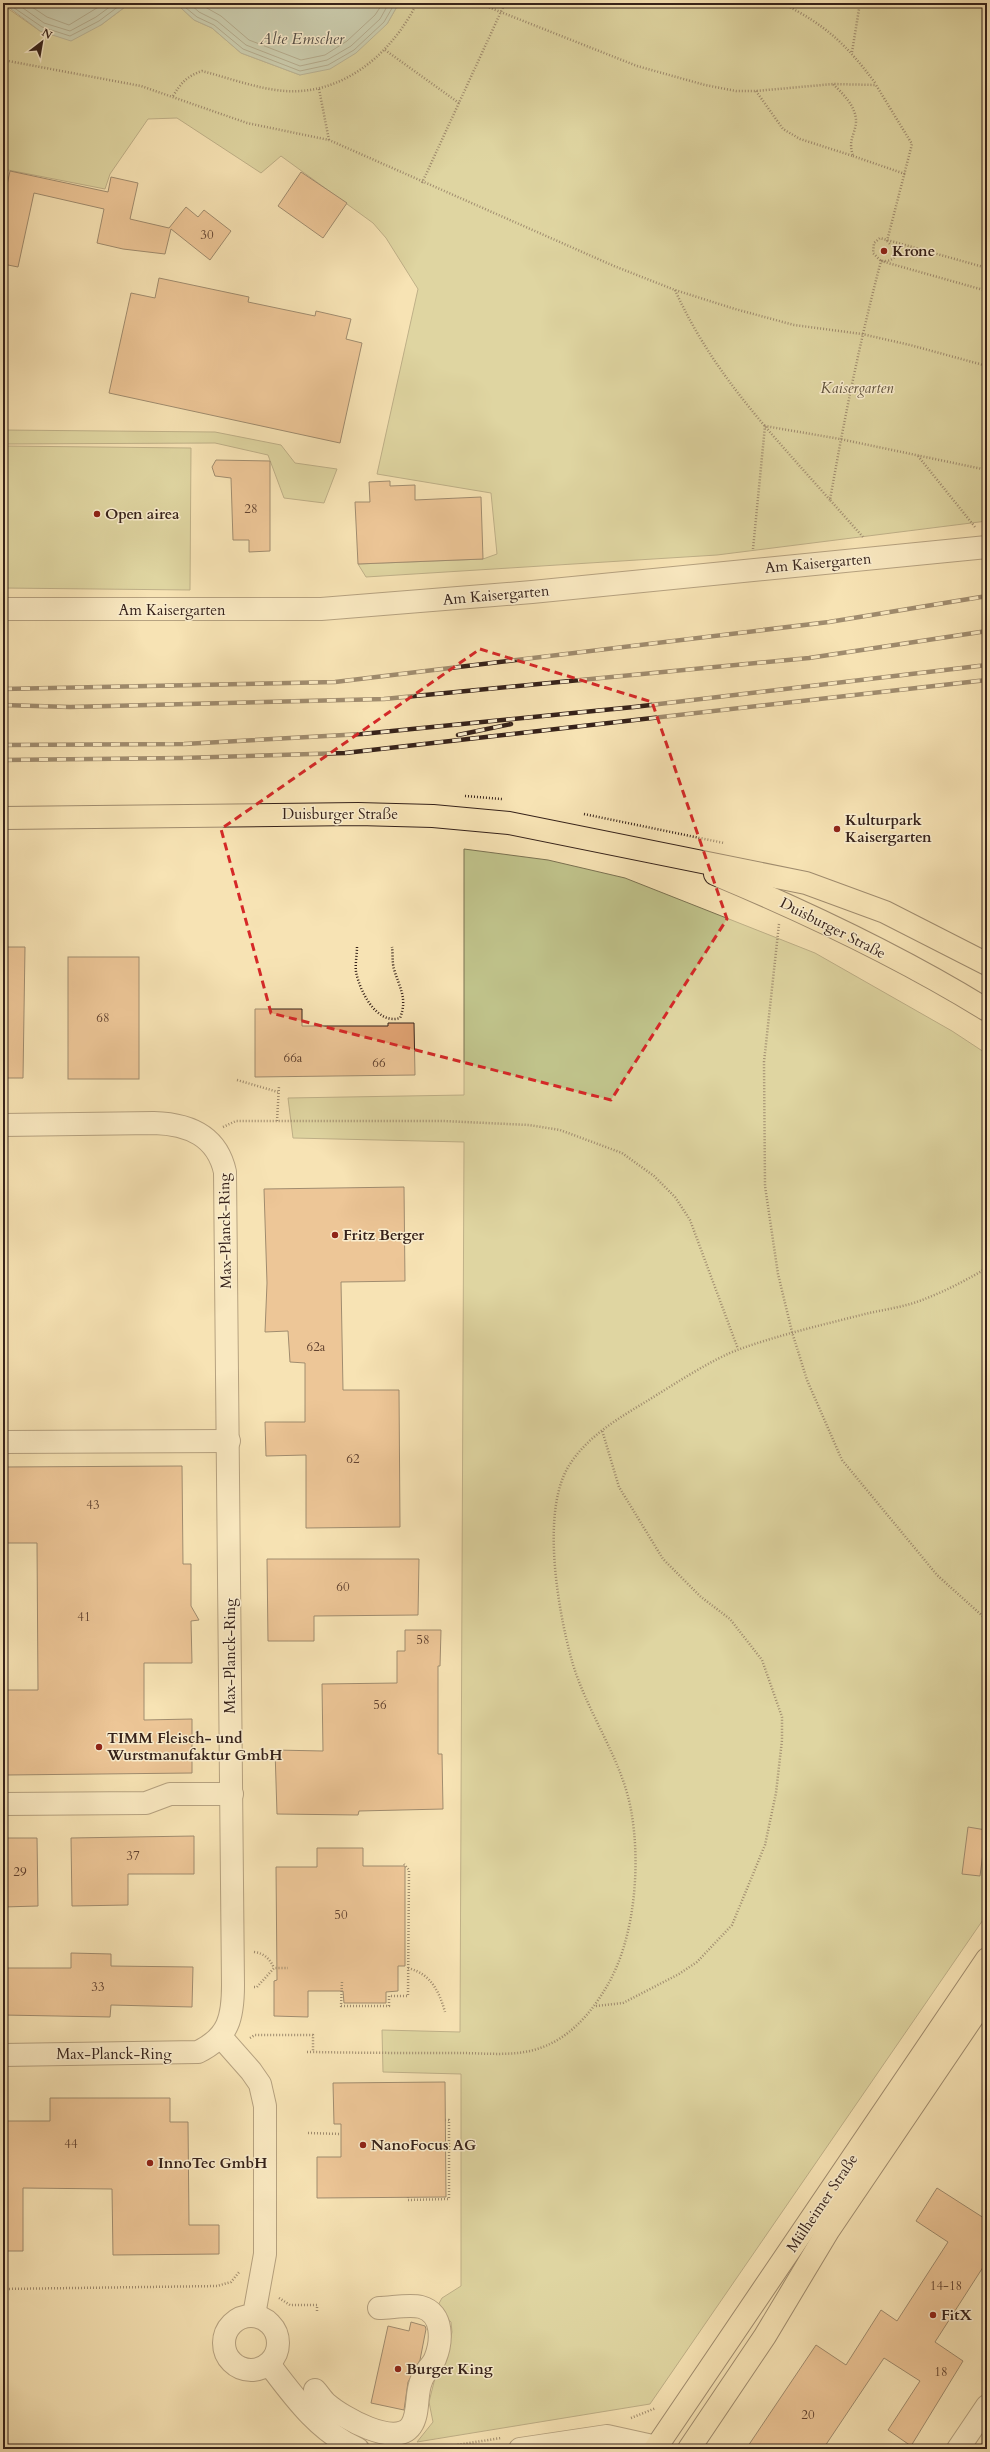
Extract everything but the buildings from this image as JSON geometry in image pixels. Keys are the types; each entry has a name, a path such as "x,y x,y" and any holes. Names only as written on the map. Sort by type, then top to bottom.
{"main road":[{"name":"Duisburger Straße","path":"3,818 278,814 433,816 541,828 673,856 780,876 838,894 912,924 987,964"},
{"name":"Duisburger Straße","path":"673,856 781,901 916,970 987,1010"},
{"name":"Mülheimer Straße","path":"659,2448 987,1959"},
{"name":"Mülheimer Straße","path":"689,2449 765,2336 828,2231 987,1996"}],"street":[{"name":"Am Kaisergarten","path":"3,609 321,609 532,592 880,557 982,538"},
{"name":"Max-Planck-Ring","path":"3,1125 162,1123 185,1127 204,1136 218,1152 225,1172 233,1950 233,1990 231,2015 225,2042 198,2052 181,2054 3,2055"},
{"path":"3,1442 228,1441"},
{"path":"3,1804 146,1803 170,1794 232,1794"},
{"path":"225,2042 260,2084 265,2106 265,2254 254,2315"},
{"path":"315,2390 326,2403 362,2425 383,2432 398,2434 406,2431 412,2424 421,2379 435,2359 441,2333 439,2323 431,2313 421,2307 378,2308"},
{"path":"254,2315 265,2319 274,2326 278,2336 279,2346 276,2356 269,2364 253,2370 236,2366 225,2352 224,2336 230,2326 241,2318 254,2315"},
{"path":"269,2364 311,2416 331,2433 358,2449"},
{"path":"958,2449 987,2406"},
{"name":"Mülheimer Straße","path":"520,2449 607,2436 659,2448"}],"path":[{"path":"173,96 184,80 191,74 202,71 285,91 319,89 350,78 385,50 410,18 417,3"},
{"path":"478,3 637,66 672,77 736,91 756,91 833,84 876,85"},
{"path":"422,183 505,3"},
{"path":"782,3 825,28 852,53 876,85 912,144 886,241"},
{"path":"852,53 860,3"},
{"path":"385,50 458,103"},
{"path":"3,60 116,80 173,96 247,124 329,140 422,183 607,263 675,290 794,325 862,334 987,366"},
{"path":"833,84 853,108 856,122 850,145 853,156"},
{"path":"319,89 329,140"},
{"path":"756,91 783,129 805,141 905,174"},
{"path":"987,268 886,241 880,238 874,243 873,253 881,261 987,291"},
{"path":"881,261 890,261 895,257 897,251 886,241"},
{"path":"830,500 840,439 862,334 881,261"},
{"path":"675,290 690,322 707,352 765,426 880,557"},
{"path":"765,426 840,439 987,470"},
{"path":"752,569 765,426"},
{"path":"918,456 982,538"},
{"path":"781,901 764,1062 765,1186 778,1274 792,1332 807,1380 842,1460 937,1575 987,1620"},
{"path":"357,947 356,972 362,987 372,1007 383,1018 392,1020 400,1018 403,1010 404,997 394,969 392,947"},
{"path":"237,1080 278,1092"},
{"path":"278,1086 278,1121"},
{"path":"204,1136 236,1121 444,1121 529,1125 560,1130 622,1153 654,1176 675,1197 690,1220 738,1349"},
{"path":"308,2052 504,2053 539,2049 571,2031 596,2006 618,1968 634,1895 635,1852 631,1808 617,1767 572,1661 558,1591 553,1545 557,1495 567,1467 581,1449 602,1430 677,1383 738,1349 792,1332 925,1300 987,1268"},
{"path":"596,2006 623,2003 679,1974 697,1962 732,1925 765,1845 776,1793 782,1740 782,1717 762,1660 730,1619 701,1597 663,1559 619,1487 602,1430"},
{"path":"342,1982 341,2006 389,2006 389,1996 408,1996 409,1870 404,1864"},
{"path":"233,1950 259,1952 270,1959 274,1968"},
{"path":"233,1990 257,1987 274,1968 288,1968"},
{"path":"408,1968 416,1970 428,1978 439,1992 445,2012"},
{"path":"225,2042 255,2036 313,2035 313,2052"},
{"path":"408,2197 408,2200 449,2199 448,2120 445,2120"},
{"path":"308,2133 341,2134"},
{"path":"3,2289 217,2286 231,2282 241,2270 262,2270"}],"highlighted area":[{"path":"480,649 652,702 727,919 611,1100 271,1013 221,829"}],"green space":[{"name":"Kaisergarten","path":"166,3 180,7 194,20 212,28 241,53 300,75 387,24 399,3 987,3 987,521 717,555 366,577 358,564 483,559 497,554 491,493 377,474 418,289 386,238 373,223 281,156 261,173 177,118 148,119 110,174 105,189 3,169 3,5 40,31 101,25 129,4"},
{"path":"3,430 215,432 281,445 295,463 337,469 324,503 284,498 268,455 215,443 3,444"},
{"name":"Open airea","path":"3,446 191,448 190,590 3,588"},
{"path":"464,849 548,860 625,878 815,953 952,1031 987,1054 987,1914 650,2404 417,2442 433,2422 429,2402 435,2378 444,2366 452,2332 451,2322 437,2307 442,2298 461,2286 461,2074 383,2072 382,2030 460,2032 464,1142 293,1138 288,1098 464,1095"}],"water":[{"path":"3,3 135,3 129,4 101,25 71,41 40,31"},
{"name":"Alte Emscher","path":"166,3 399,3 387,24 356,53 330,69 300,75 241,53 212,28 194,20 180,7"}],"railway":[{"path":"3,689 335,682 829,622 987,596"},
{"path":"3,705 70,707 384,699 809,658 987,631"},
{"path":"3,745 184,744 362,734 634,707 987,665"},
{"path":"3,760 182,758 345,753 987,680"},
{"path":"458,735 511,724"}],"place":[{"name":"Krone","path":"884,251"},
{"name":"Open airea","path":"97,514"},
{"name":"Kulturpark Kaisergarten","path":"837,829"},
{"name":"Fritz Berger","path":"335,1235"},
{"name":"TIMM Fleisch- und Wurstmanufaktur GmbH","path":"99,1747"},
{"name":"NanoFocus AG","path":"363,2145"},
{"name":"InnoTec GmbH","path":"150,2163"},
{"name":"FitX","path":"933,2315"},
{"name":"Burger King","path":"398,2369"}]}
